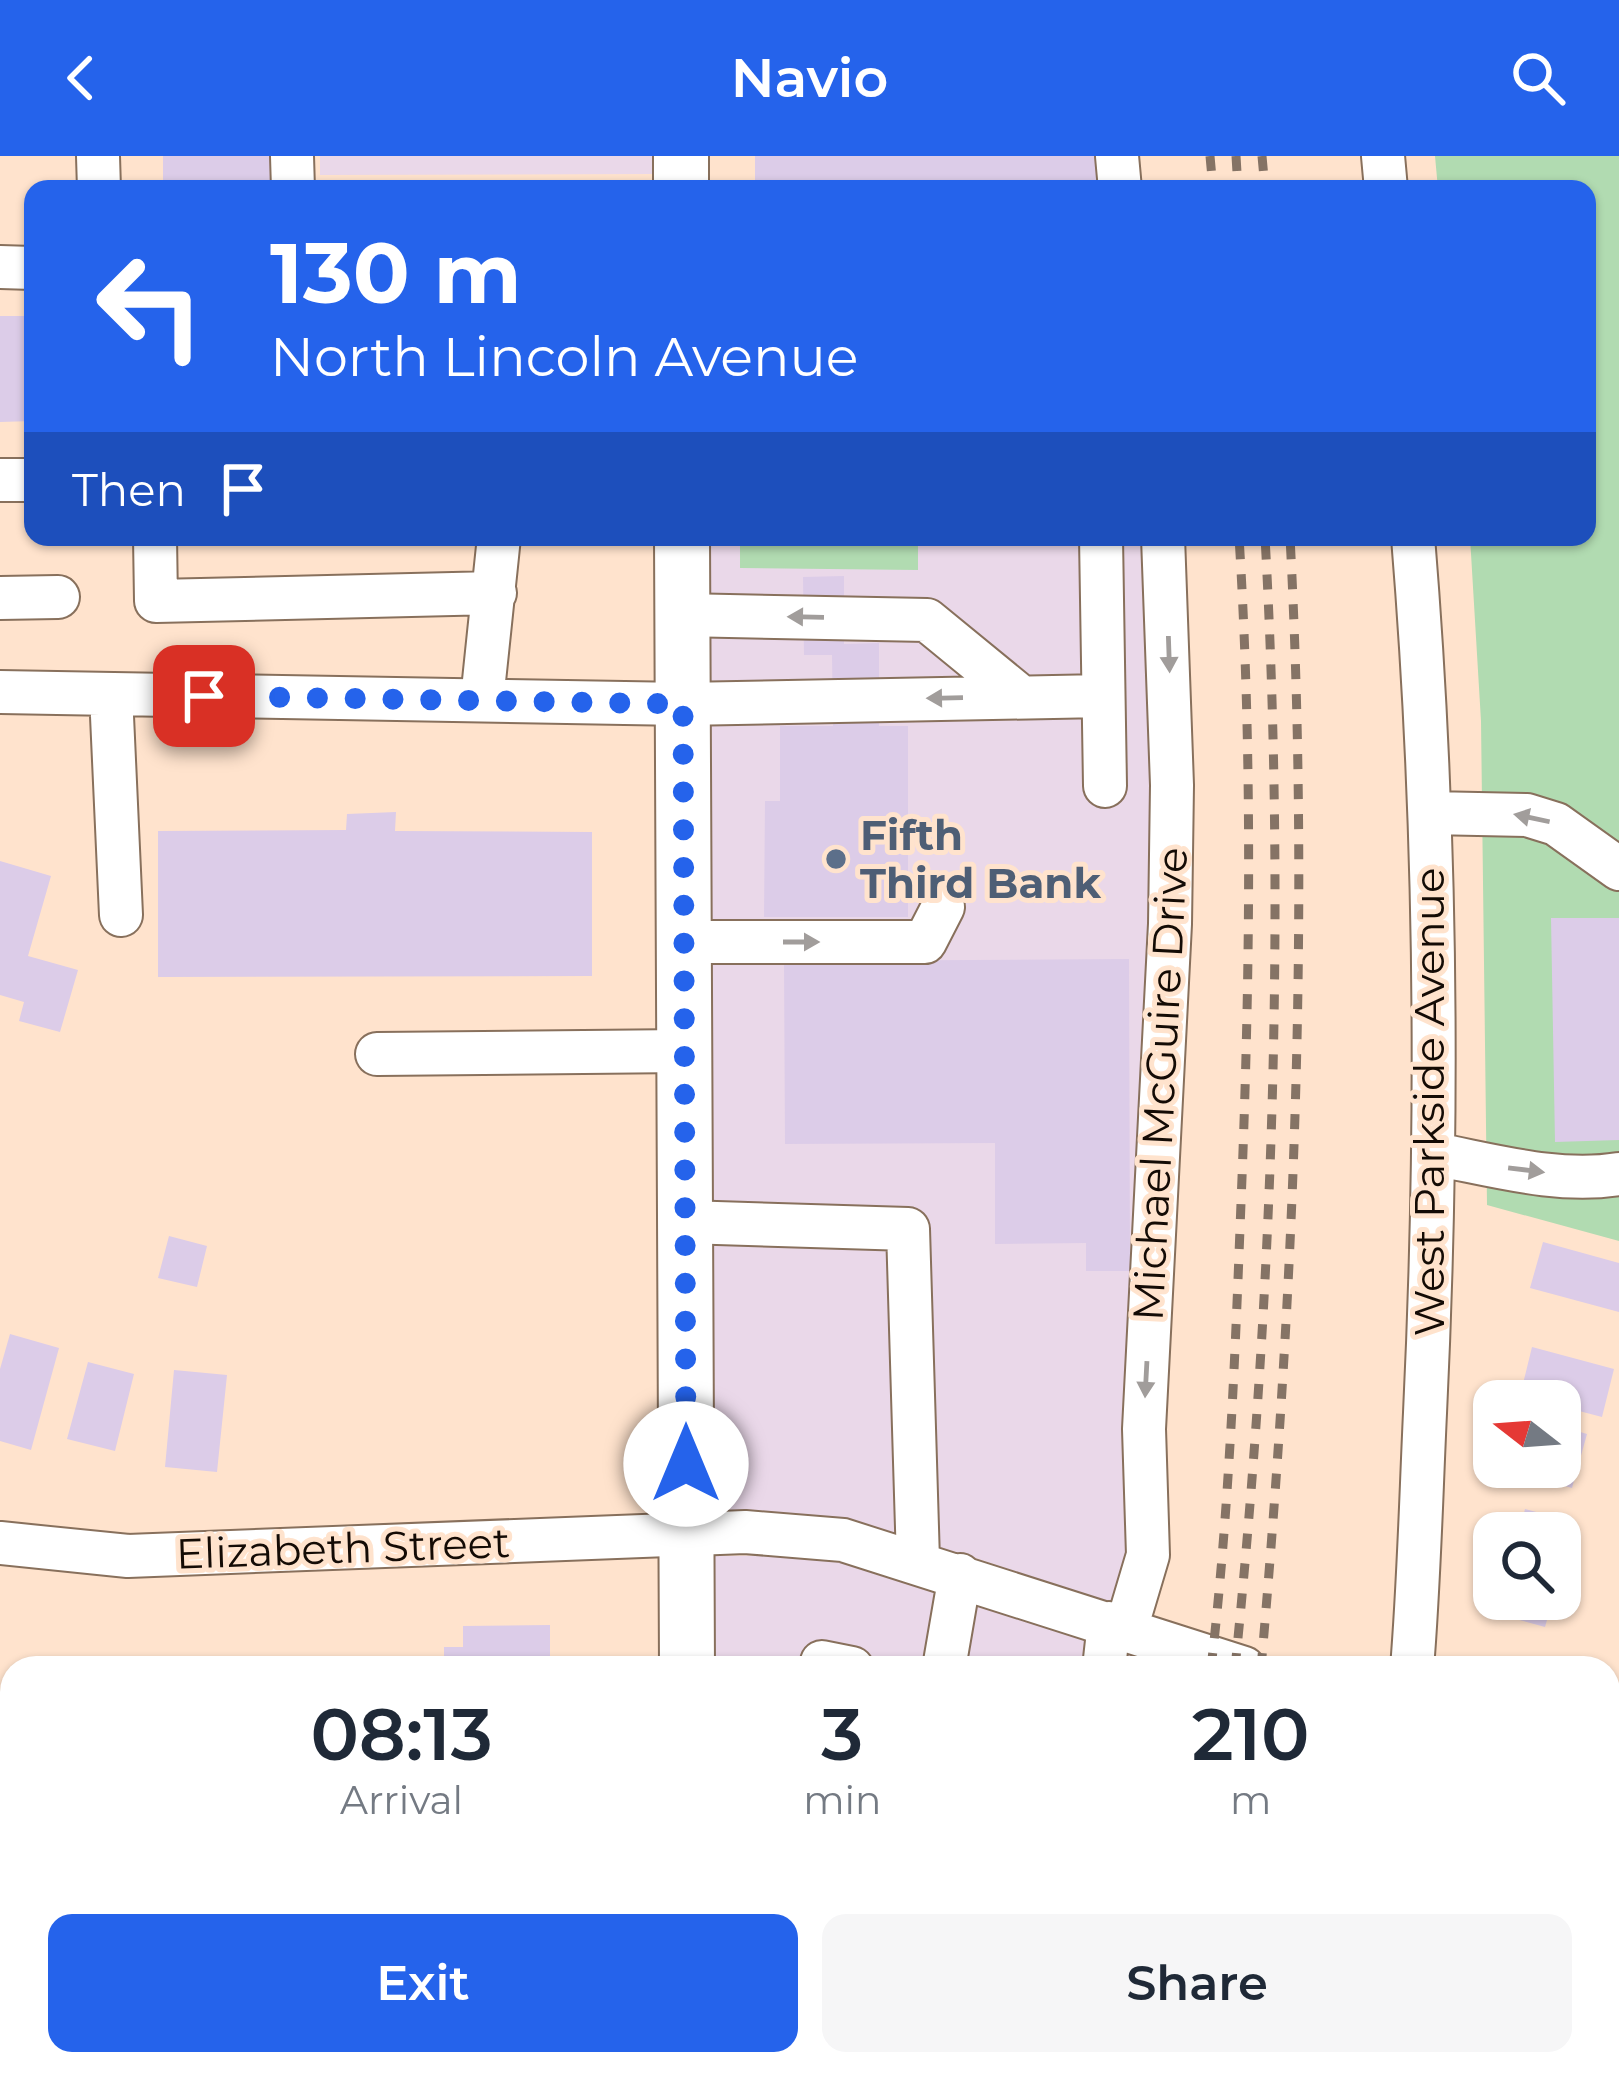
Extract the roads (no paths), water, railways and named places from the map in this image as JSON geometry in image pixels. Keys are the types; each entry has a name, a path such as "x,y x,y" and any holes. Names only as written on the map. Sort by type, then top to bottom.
{"main road":[{"path":"682,546 687,1656"}],"street":[{"path":"155,546 156,601 495,593"},
{"path":"482,700 498,546"},
{"path":"1101,546 1105,786"},
{"name":"Michael McGuire Drive","path":"1108,1656 1148,1555 1144,1429 1170,923 1172,785 1163,546"},
{"name":"West Parkside Avenue","path":"1413,1656 1432,1276 1436,1029 1430,813 1414,546"},
{"path":"0,598 58,597"},
{"path":"682,614 927,620 1022,697"},
{"path":"0,692 683,704 1103,696"},
{"path":"111,694 121,915"},
{"path":"1430,813 1527,815 1556,824 1619,869"},
{"path":"684,943 925,942 943,907"},
{"path":"377,1054 685,1052"},
{"path":"1433,1154 1520,1171 1598,1177 1619,1174"},
{"path":"685,1222 908,1229 918,1562"},
{"name":"Elizabeth Street","path":"0,1543 128,1556 745,1532 843,1540 1208,1656"},
{"path":"946,1656 960,1575"}],"railway":[{"path":"1210,156 1212,180"},
{"path":"1236,156 1237,180"},
{"path":"1262,156 1264,180"},
{"path":"1212,1656 1230,1436 1246,1037 1248,787 1239,546"},
{"path":"1236,1656 1259,1386 1272,1103 1275,820 1265,546"},
{"path":"1262,1656 1282,1386 1295,1103 1299,820 1290,546"}],"place":[{"name":"Fifth Third Bank","path":"836,859"}]}
